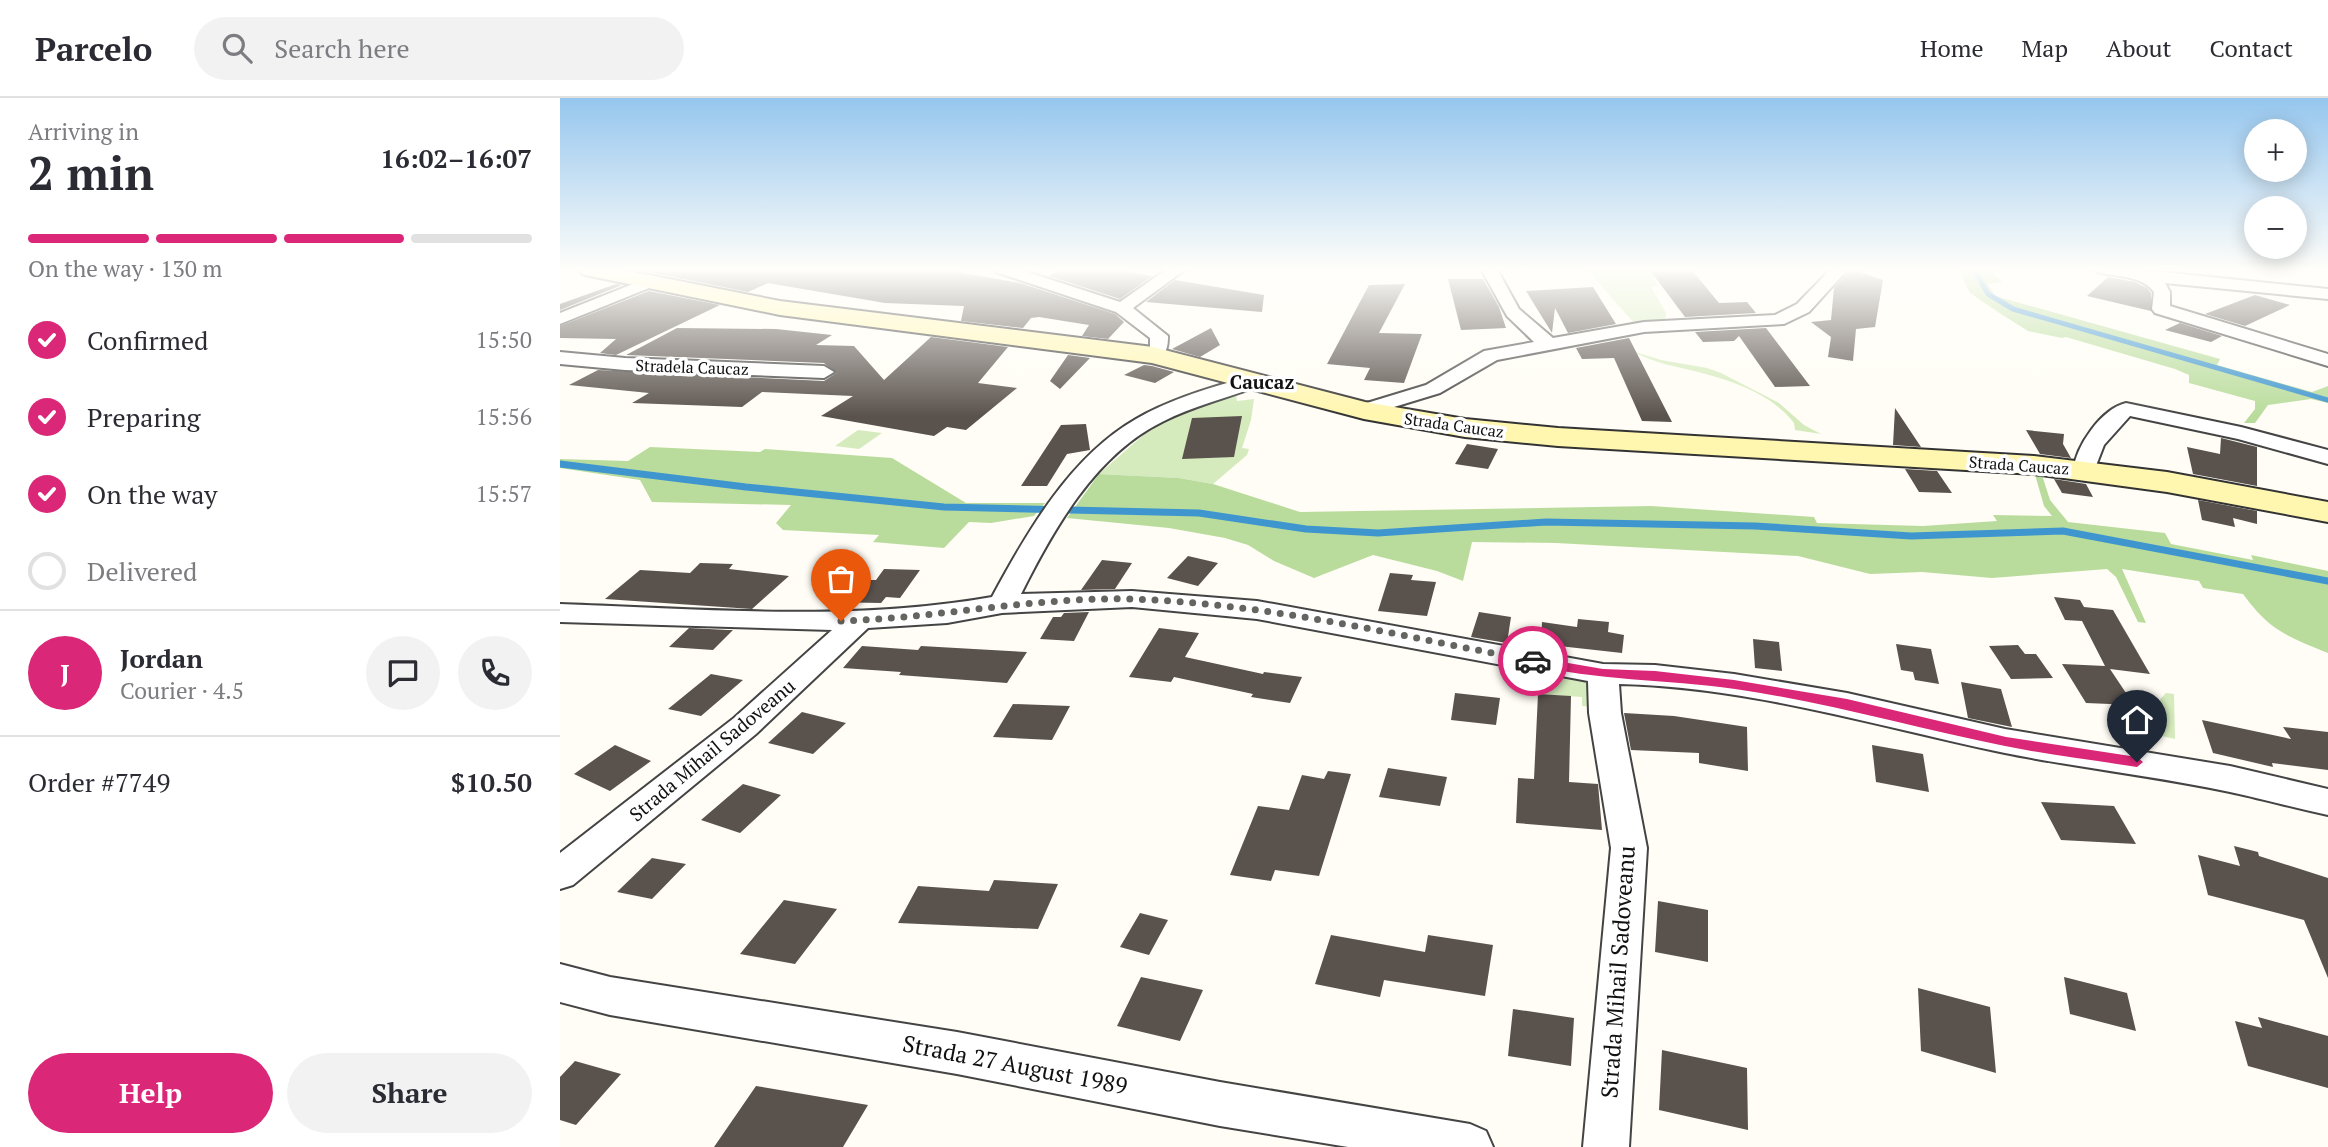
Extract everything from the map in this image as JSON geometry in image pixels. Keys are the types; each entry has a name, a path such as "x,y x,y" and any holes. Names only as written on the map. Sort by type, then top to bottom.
{"street":[{"name":"Strada Caucaz","path":"859,318 1153,355 1364,410 1465,428 1558,438 2034,465 2261,498 2328,512"},
{"path":"1136,318 1159,335 1159,348 1153,355"},
{"path":"1516,318 1550,345"},
{"path":"1364,410 1433,389 1491,355 1644,327 1782,318"},
{"path":"2190,318 2328,360"},
{"name":"Stradela Caucaz","path":"560,358 625,364 824,372"},
{"path":"1002,604 1058,512 1102,454 1142,424 1159,415 1252,382"},
{"path":"2084,471 2083,461 2089,450 2124,410 2132,408 2250,435 2328,457"},
{"path":"560,613 787,622 860,621 947,614 1002,604 1067,600 1132,599 1215,606 1270,613 1603,674 1655,675 1734,684 1847,704 2006,741 2230,779 2328,802"},
{"name":"Strada Mihail Sadoveanu","path":"560,874 746,726 860,621"},
{"name":"Strada Mihail Sadoveanu","path":"1603,674 1605,713 1629,848 1606,1147"},
{"name":"Strada 27 August 1989","path":"560,983 610,996 957,1053 1220,1104 1389,1130 1470,1147"}],"green space":[{"path":"1630,318 1665,318 1665,321 1634,323"},
{"path":"2007,318 2073,318 2220,359 2217,365 2312,392 2328,386 2328,403 2311,399 2268,405 2255,423 2244,423 2255,409 2255,401 2189,383 2189,375 2175,369 2066,337 2028,331"},
{"path":"1622,348 1721,373 1779,403 1804,425 1821,434 1795,430 1794,423 1782,410 1737,384 1662,363"},
{"path":"1236,395 1237,401 1254,399 1242,448 1249,449 1247,455 1213,484 1179,478 1099,474 1149,430 1173,416"},
{"path":"858,430 882,433 859,449 835,446"},
{"path":"650,447 760,452 765,449 892,458 966,503 1045,503 1034,516 991,523 969,522 944,548 873,542 879,535 783,530 776,523 791,505 652,502 640,480 560,468 560,459 628,461"},
{"path":"2034,471 2041,472 2050,500 2068,522 2165,533 2171,544 2253,560 2251,555 2328,571 2328,653 2280,631 2262,616 2243,594 2203,588 2199,581 2122,569 2146,623 2138,622 2116,577 2107,569 1992,578 1922,572 1870,574 1798,556 1556,543 1472,542 1463,581 1437,571 1373,555 1314,578 1274,561 1248,545 1225,538 1169,528 1067,518 1099,474 1179,478 1213,484 1300,512 1651,506 1814,517 1817,523 1923,526 1997,521 1993,515 2052,516 2044,506"},
{"path":"1542,672 1594,680 1595,707 1582,706 1582,697 1538,694"},
{"path":"2166,693 2174,694 2175,739 2153,734 2152,748 2145,747 2150,718"}],"building":[{"path":"580,318 693,318 616,355 600,353 616,339 560,338 560,326"},
{"path":"962,318 1031,318 1023,328 961,321"},
{"path":"1045,318 1119,318 1124,322 1108,339 1082,336 1089,325"},
{"path":"1351,318 1387,318 1379,333 1422,334 1404,383 1364,380 1370,368 1327,364"},
{"path":"1458,318 1503,318 1506,328 1461,330"},
{"path":"1543,318 1554,318 1552,333"},
{"path":"1560,318 1612,318 1616,324 1568,333"},
{"path":"1877,318 1875,327 1856,329 1853,361 1828,357 1831,337 1811,322"},
{"path":"2218,318 2262,318 2245,326"},
{"path":"2180,323 2222,336 2211,342 2165,330"},
{"path":"677,328 776,329 832,335 816,345 854,346 884,380 931,337 1008,347 978,383 1017,388 966,430 947,427 934,436 821,416 853,396 762,392 742,407 632,403 649,393 569,385 598,370 824,381 836,373 824,363 626,355"},
{"path":"1211,328 1220,345 1200,357 1172,349"},
{"path":"1766,328 1810,386 1775,387 1739,336 1734,341 1703,342 1695,332"},
{"path":"1629,338 1672,422 1642,421 1614,358 1582,359 1576,348"},
{"path":"1068,355 1090,358 1060,389 1050,381"},
{"path":"1144,365 1174,372 1155,383 1124,375"},
{"path":"1895,408 1921,447 1893,445"},
{"path":"1242,416 1234,457 1182,459 1192,418"},
{"path":"1086,424 1090,450 1067,454 1047,486 1021,486 1061,425"},
{"path":"2026,430 2064,434 2063,444 2071,458 2040,454"},
{"path":"2221,438 2257,447 2257,486 2193,474 2187,447 2220,454"},
{"path":"1467,444 1498,449 1488,469 1455,464"},
{"path":"1905,469 1937,471 1952,493 1919,492"},
{"path":"2054,479 2086,484 2093,497 2062,493"},
{"path":"2198,500 2257,511 2257,524 2233,518 2235,527 2202,520"},
{"path":"1188,556 1218,563 1198,586 1167,578"},
{"path":"1102,560 1132,563 1115,589 1081,590"},
{"path":"700,563 733,564 729,569 789,576 752,609 605,599 640,570 690,573"},
{"path":"884,569 920,570 900,598 886,597 881,603 827,602 846,580 876,580"},
{"path":"1390,573 1413,575 1411,580 1436,582 1427,616 1378,611"},
{"path":"2054,597 2080,600 2084,607 2113,610 2150,674 2110,669 2134,705 2086,703 2062,664 2105,666 2082,621 2065,620"},
{"path":"1089,612 1074,641 1040,639 1053,617 1061,617 1064,613"},
{"path":"1479,612 1511,617 1507,643 1471,637"},
{"path":"1578,619 1609,622 1608,632 1624,635 1622,653 1541,644 1542,622 1577,627"},
{"path":"689,628 733,630 713,650 669,647"},
{"path":"1159,628 1199,633 1185,657 1263,674 1302,677 1290,703 1251,697 1253,694 1174,677 1171,682 1129,677"},
{"path":"1753,639 1779,642 1782,671 1755,668"},
{"path":"1896,644 1931,649 1939,684 1915,680 1913,672 1901,670"},
{"path":"2018,645 2025,654 2036,654 2053,678 2011,679 1989,646"},
{"path":"862,646 918,650 921,646 1027,652 1007,683 843,668"},
{"path":"711,674 743,680 701,716 668,709"},
{"path":"1961,682 2001,689 2012,727 1968,718"},
{"path":"1455,693 1500,698 1496,725 1451,720"},
{"path":"1538,694 1571,696 1569,782 1598,784 1602,830 1516,823 1518,778 1534,779"},
{"path":"1013,704 1070,706 1052,740 993,737"},
{"path":"802,712 846,723 813,754 768,743"},
{"path":"1624,713 1674,716 1747,727 1748,771 1699,763 1699,753 1631,750"},
{"path":"2202,720 2291,739 2283,727 2328,732 2328,770 2272,763 2273,767 2213,753"},
{"path":"615,745 651,761 610,791 574,774"},
{"path":"1872,745 1923,754 1929,792 1876,782"},
{"path":"1388,768 1447,777 1440,806 1379,797"},
{"path":"1328,771 1351,774 1319,876 1275,870 1271,881 1230,875 1258,806 1289,810 1302,775 1324,779"},
{"path":"743,784 781,795 740,833 701,820"},
{"path":"2041,802 2114,806 2136,844 2061,840"},
{"path":"2234,846 2328,878 2328,978 2304,920 2208,895 2198,855 2240,866"},
{"path":"652,858 686,864 652,899 617,892"},
{"path":"994,880 1058,884 1038,929 898,923 918,886 989,891"},
{"path":"784,900 837,909 795,964 740,954"},
{"path":"1658,901 1708,910 1708,962 1655,952"},
{"path":"1140,913 1168,920 1149,955 1120,947"},
{"path":"1331,935 1425,952 1428,935 1493,945 1485,996 1384,980 1380,997 1315,984"},
{"path":"1141,977 1203,990 1180,1041 1117,1026"},
{"path":"2064,977 2127,993 2136,1031 2070,1014"},
{"path":"1918,988 1990,1007 1996,1073 1921,1051"},
{"path":"1513,1009 1574,1018 1571,1066 1508,1056"},
{"path":"2258,1017 2328,1036 2328,1088 2248,1066 2235,1021 2262,1028"},
{"path":"1662,1050 1747,1068 1748,1130 1659,1110"},
{"path":"575,1061 621,1074 576,1125 560,1120 560,1077"},
{"path":"756,1086 868,1105 843,1147 714,1147"}],"waterway":[{"path":"2044,318 2328,400"},
{"path":"560,464 746,487 944,507 1199,513 1306,529 1378,533 1546,522 1755,526 1911,536 2063,531 2328,581"}],"way so far":[{"path":"841,621 947,614 1002,604 1132,599 1257,611 1533,661"}],"district":[{"name":"Caucaz","path":"1262,382"}],"route":[{"path":"1533,661 1603,674 1655,675 1734,684 1847,704 2006,741 2137,762"}]}
